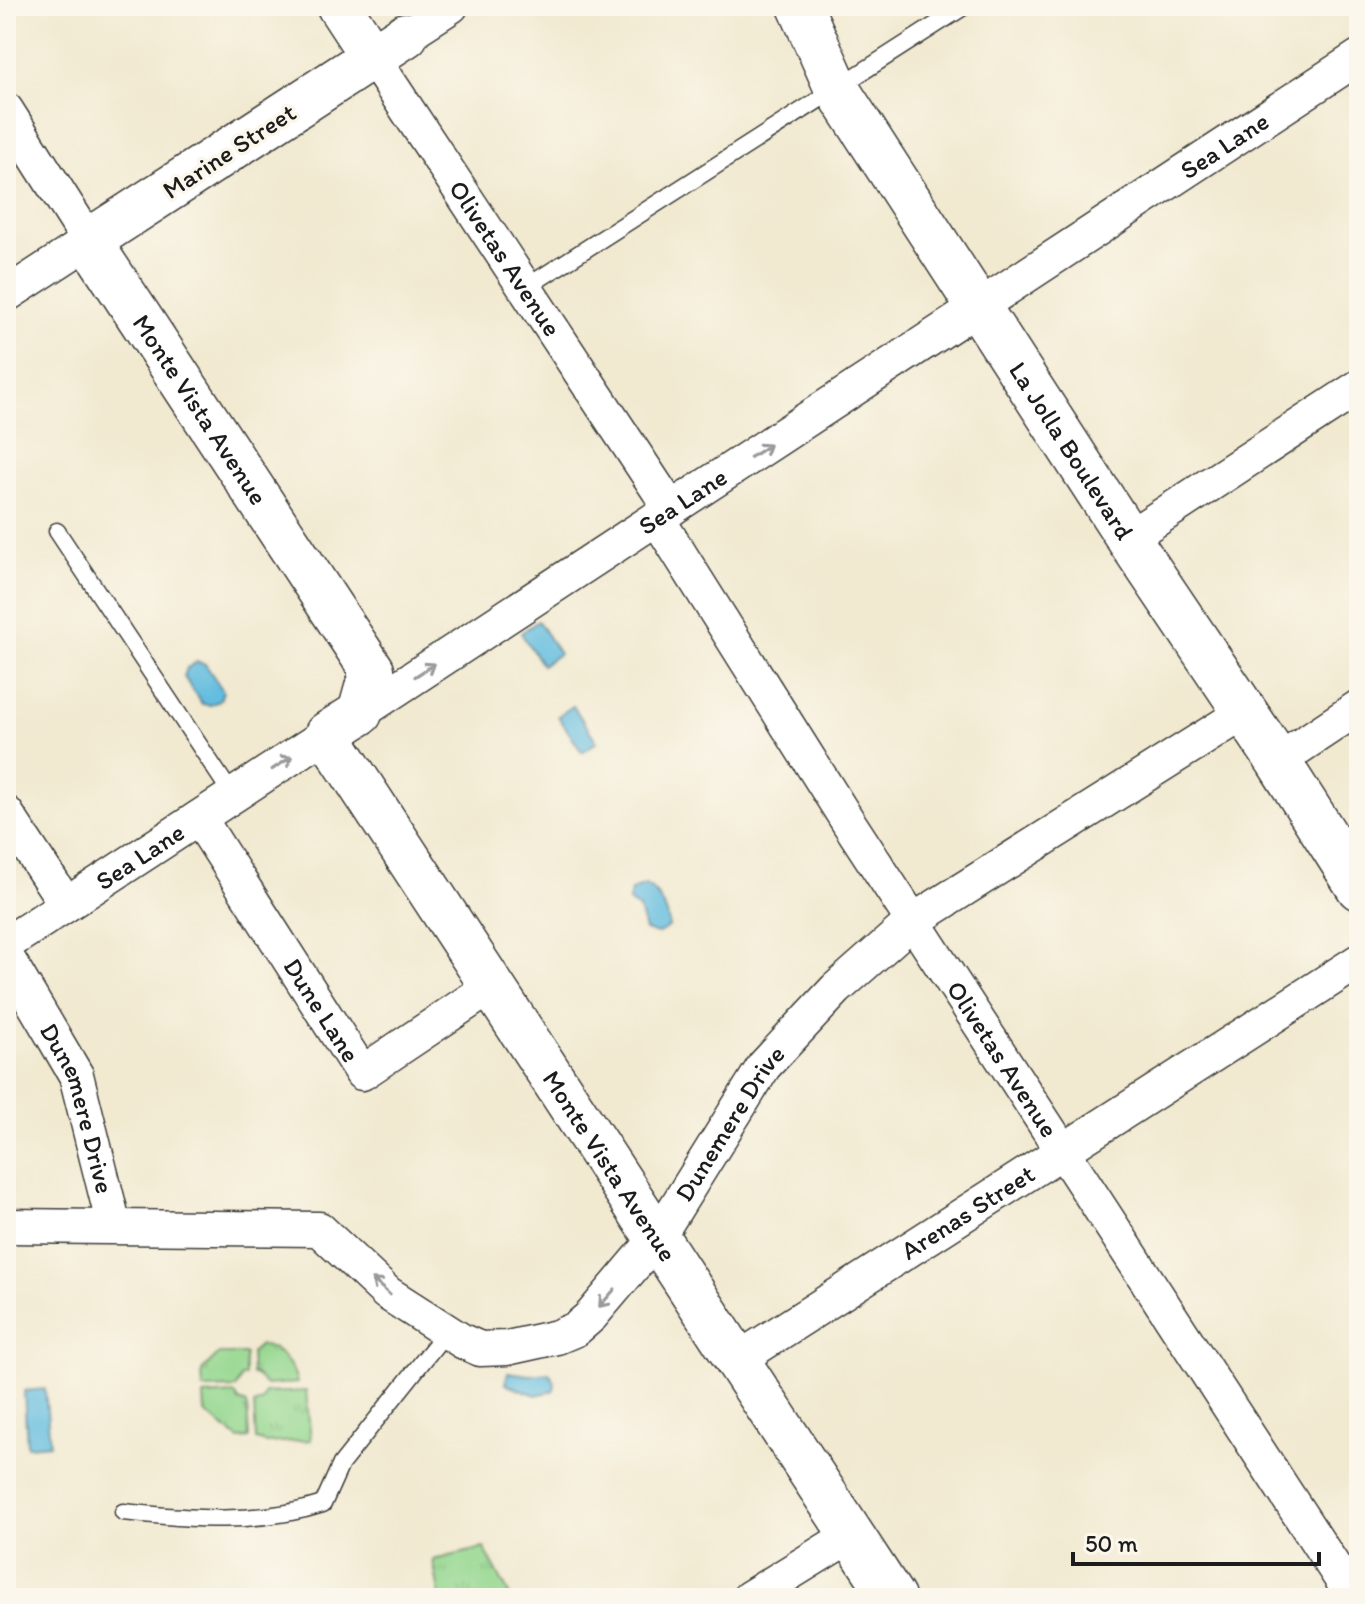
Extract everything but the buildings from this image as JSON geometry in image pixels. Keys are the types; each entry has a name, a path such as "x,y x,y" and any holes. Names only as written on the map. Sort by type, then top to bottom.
{"street":[{"name":"Olivetas Avenue","path":"339,6 390,47 525,288 913,921 1354,1598"},
{"name":"Marine Street","path":"6,295 451,6"},
{"name":"La Jolla Boulevard","path":"806,13 837,89 1359,888"},
{"name":"Sea Lane","path":"6,944 1359,57"},
{"name":"Monte Vista Avenue","path":"6,110 372,670 343,724 492,986 893,1598"},
{"path":"1128,538 1359,387"},
{"path":"1278,761 1359,707"},
{"name":"Dunemere Drive","path":"6,1226 319,1229 387,1293 446,1332 480,1349 507,1348 557,1337 576,1329 591,1316 657,1238 764,1066 836,989 913,921 1245,712"},
{"path":"6,813 66,904"},
{"name":"Dune Lane","path":"199,818 362,1073 492,986"},
{"name":"Dunemere Drive","path":"6,956 76,1075 114,1226"},
{"name":"Arenas Street","path":"737,1360 1359,961"},
{"path":"749,1598 851,1535"}],"lane":[{"path":"525,288 965,6"},
{"path":"57,531 233,796"},
{"path":"123,1512 201,1520 298,1512 323,1504 341,1464 446,1332"}],"green space":[{"path":"260,1345 273,1349 284,1358 297,1383 265,1385 256,1375 252,1375 251,1353"},
{"path":"219,1354 245,1354 245,1376 236,1388 203,1389 202,1371"},
{"path":"306,1391 311,1440 266,1443 256,1440 254,1405 262,1401 265,1393"},
{"path":"235,1394 239,1401 247,1404 249,1438 239,1439 205,1413 204,1396"},
{"path":"484,1548 511,1598 440,1598 433,1560"}],"water":[{"path":"538,621 559,654 542,665 521,633"},
{"path":"197,662 205,664 223,691 220,700 211,705 202,704 184,677 187,668"},
{"path":"573,706 597,742 582,752 558,716"},
{"path":"645,885 658,897 667,915 669,927 657,934 645,930 639,909 629,901 631,891"},
{"path":"508,1372 529,1375 549,1373 554,1381 553,1391 536,1395 506,1384"},
{"path":"45,1389 50,1444 27,1446 24,1391"}]}
